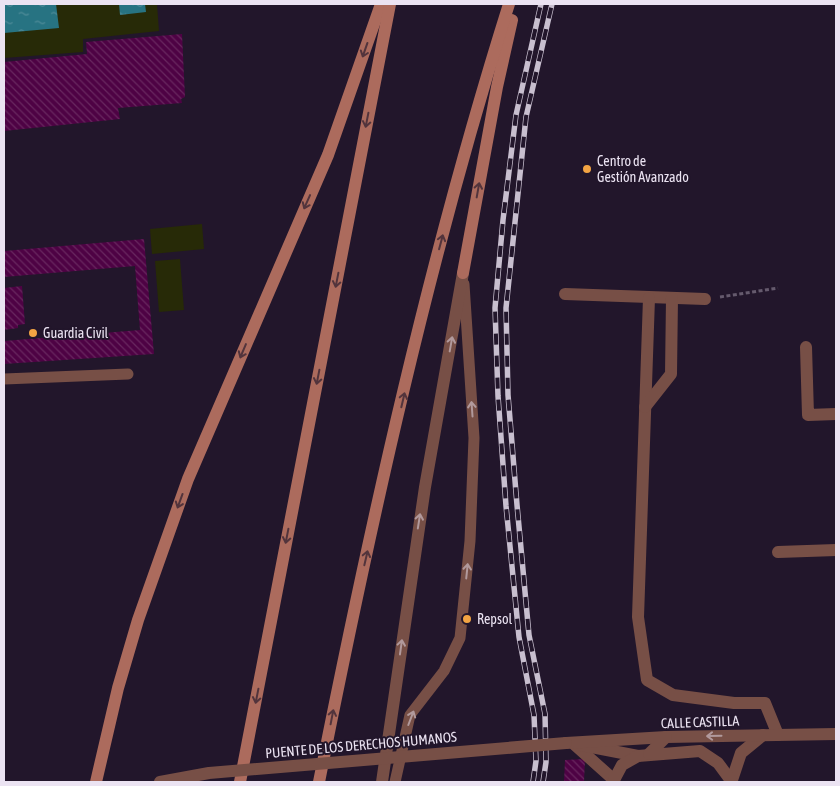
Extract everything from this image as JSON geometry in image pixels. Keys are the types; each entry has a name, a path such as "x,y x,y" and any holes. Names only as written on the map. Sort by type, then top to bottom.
{"main road":[{"path":"96,782 118,688 138,620 188,478 328,155 381,4"},
{"path":"240,782 390,4"},
{"path":"319,782 353,613 426,298 484,85 510,4"},
{"path":"463,273 497,87 516,4"}],"street":[{"path":"382,782 425,487 463,273"},
{"path":"565,294 705,300"},
{"path":"649,298 638,617 648,680 674,696 734,703 765,703 778,735"},
{"path":"645,407 671,374 672,298"},
{"path":"806,348 808,415 836,414"},
{"path":"778,552 836,550"},
{"name":"CALLE CASTILLA","path":"569,743 666,737 836,734"},
{"path":"732,781 741,753 763,735"},
{"path":"569,743 613,781 622,765 643,755 666,737"},
{"path":"569,743 643,755 700,752 718,762 732,781"},
{"name":"PUENTE DE LOS DERECHOS HUMANOS","path":"160,782 219,772 569,743"}],"lane":[{"path":"395,782 410,715 444,671 460,638 470,541 474,438 463,273"},
{"path":"4,380 128,374"}],"path":[{"path":"705,300 778,288"}],"green space":[{"path":"4,4 157,4 159,31 83,39 83,52 4,58"},
{"path":"202,224 204,249 152,254 150,229"},
{"path":"180,259 184,310 159,312 155,261"}],"water":[{"path":"4,4 56,4 59,28 4,33"},
{"path":"119,4 145,4 146,12 120,15"}],"building":[{"path":"182,34 185,97 181,99 182,103 118,108 120,119 4,131 4,62 87,54 86,42"},
{"path":"144,239 154,354 4,364 4,341 140,330 135,266 4,277 4,251"},
{"path":"22,286 25,324 18,325 18,328 4,330 4,288"},
{"path":"585,759 584,782 564,782 565,760"}],"railway":[{"path":"533,782 536,761 534,715 519,637 506,506 498,396 495,308 503,220 516,115 541,4"},
{"path":"543,782 546,762 545,714 529,635 508,395 506,308 526,117 552,4"}],"place":[{"name":"Centro de Gestión Avanzado","path":"587,169"},
{"name":"Guardia Civil","path":"33,333"},
{"name":"Repsol","path":"467,619"}]}
